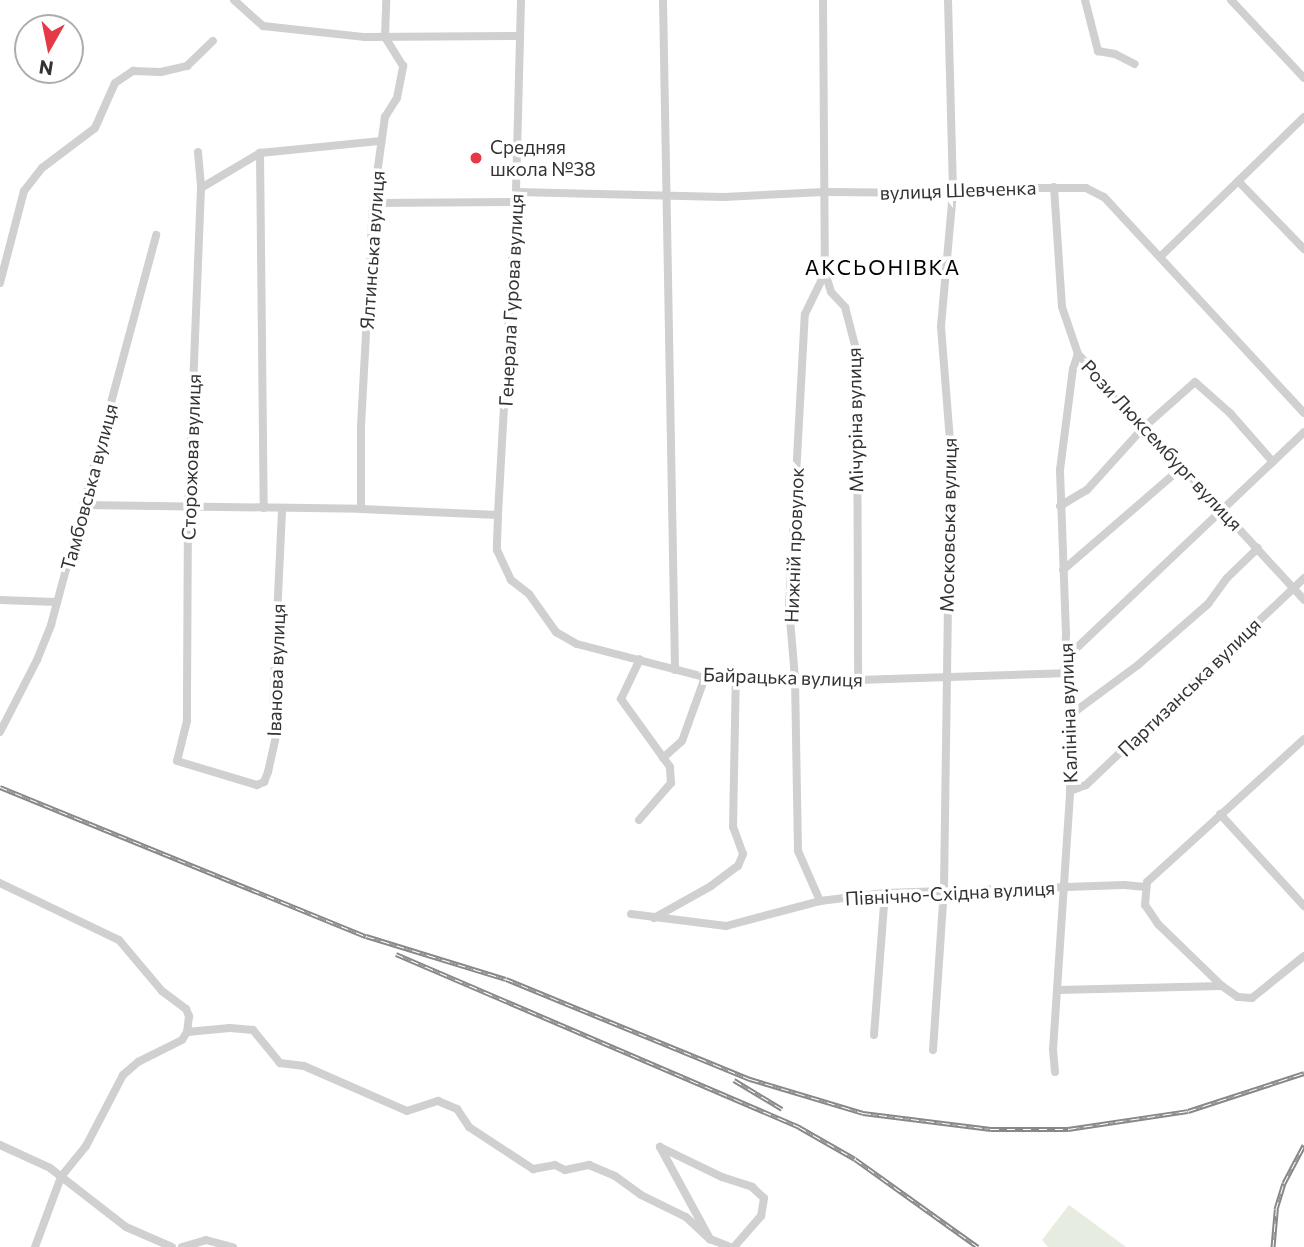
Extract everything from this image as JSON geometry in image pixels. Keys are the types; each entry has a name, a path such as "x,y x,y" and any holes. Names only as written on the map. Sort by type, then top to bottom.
{"street":[{"path":"234,0 252,20 263,26 385,37 520,36"},
{"path":"385,37 386,0"},
{"name":"Генерала Гурова вулиця","path":"521,0 516,192 497,550 511,580 529,594"},
{"path":"663,0 675,670"},
{"name":"Мічуріна вулиця","path":"823,0 825,273 831,292 845,307 857,353 858,680"},
{"name":"Московська вулиця","path":"933,1050 944,890 950,441 941,326 953,191 948,0"},
{"path":"1085,0 1098,51 1115,54 1135,64"},
{"path":"1231,0 1304,78"},
{"name":"Ялтинська вулиця","path":"361,509 361,426 373,203 385,117 397,98 403,66 385,37"},
{"path":"0,283 24,191 41,169 95,128 115,83 133,71 161,72 187,66 213,41"},
{"path":"1160,257 1304,117"},
{"path":"201,188 260,153 382,141"},
{"name":"Сторожова вулиця","path":"177,761 187,721 188,507 201,188 198,152"},
{"path":"260,153 264,508"},
{"path":"1238,181 1304,249"},
{"name":"вулиця Шевченка","path":"516,192 724,197 1054,187 1096,192 1160,257 1304,414"},
{"name":"Рози Люксембург вулиця","path":"1054,187 1062,307 1078,354 1143,428 1223,510 1304,600"},
{"path":"373,203 515,202"},
{"name":"Тамбовська вулиця","path":"0,732 37,660 57,602 156,235"},
{"name":"Нижній провулок","path":"820,901 797,851 795,678 789,606 805,314 825,273"},
{"name":"Калініна вулиця","path":"1055,1072 1053,1050 1070,791 1060,506 1065,429 1078,354"},
{"path":"1060,506 1087,490 1143,428 1195,382 1230,413 1273,462"},
{"path":"1066,658 1304,432"},
{"path":"1063,570 1181,468"},
{"path":"84,505 361,509 498,515"},
{"name":"Іванова вулиця","path":"177,761 257,785 264,782 278,727 278,715 273,702 282,508"},
{"path":"1069,716 1138,665 1208,604 1227,578 1258,548"},
{"name":"Партизанська вулиця","path":"1070,791 1086,785 1304,578"},
{"name":"Байрацька вулиця","path":"529,594 556,632 577,644 705,677 858,680 1064,673"},
{"path":"0,600 57,602"},
{"path":"639,820 671,783 670,767 621,699 640,659"},
{"path":"653,918 710,886 738,866 743,854 733,827 736,676"},
{"path":"663,758 682,741 705,677"},
{"path":"1304,739 1220,814 1147,885 1145,905 1158,924 1222,986 1238,997 1258,996 1304,956"},
{"path":"1220,814 1304,906"},
{"path":"0,883 119,940 162,991 186,1009 189,1016 187,1032 174,1045 129,1068 86,1146 61,1177 35,1247"},
{"name":"Північно-Східна вулиця","path":"631,914 726,926 820,901 885,893 1147,885"},
{"path":"874,1035 885,893"},
{"path":"1058,990 1222,986"},
{"path":"187,1032 230,1028 254,1030 280,1063 304,1066 407,1111 438,1101 457,1109 469,1126 533,1169 555,1165 565,1170 589,1165 615,1176 641,1195 686,1217 710,1239 732,1247 761,1216 764,1198 752,1187 722,1177 660,1147 710,1239"},
{"path":"0,1145 36,1160 126,1227 172,1247"},
{"path":"182,1247 206,1240 233,1247"}],"shaded area":[{"path":"1069,1205 1126,1247 1048,1247 1042,1240"}],"railway":[{"path":"0,787 366,936 506,979 750,1079 863,1113 991,1129 1068,1129 1188,1111 1304,1073"},
{"path":"396,954 799,1127 855,1159 978,1247"},
{"path":"734,1080 782,1109"},
{"path":"1273,1247 1276,1209 1284,1183 1304,1145"}],"place":[{"name":"Средняя школа №38","path":"476,158"}],"district":[{"name":"АКСЬОНІВКА","path":"883,267"}]}
